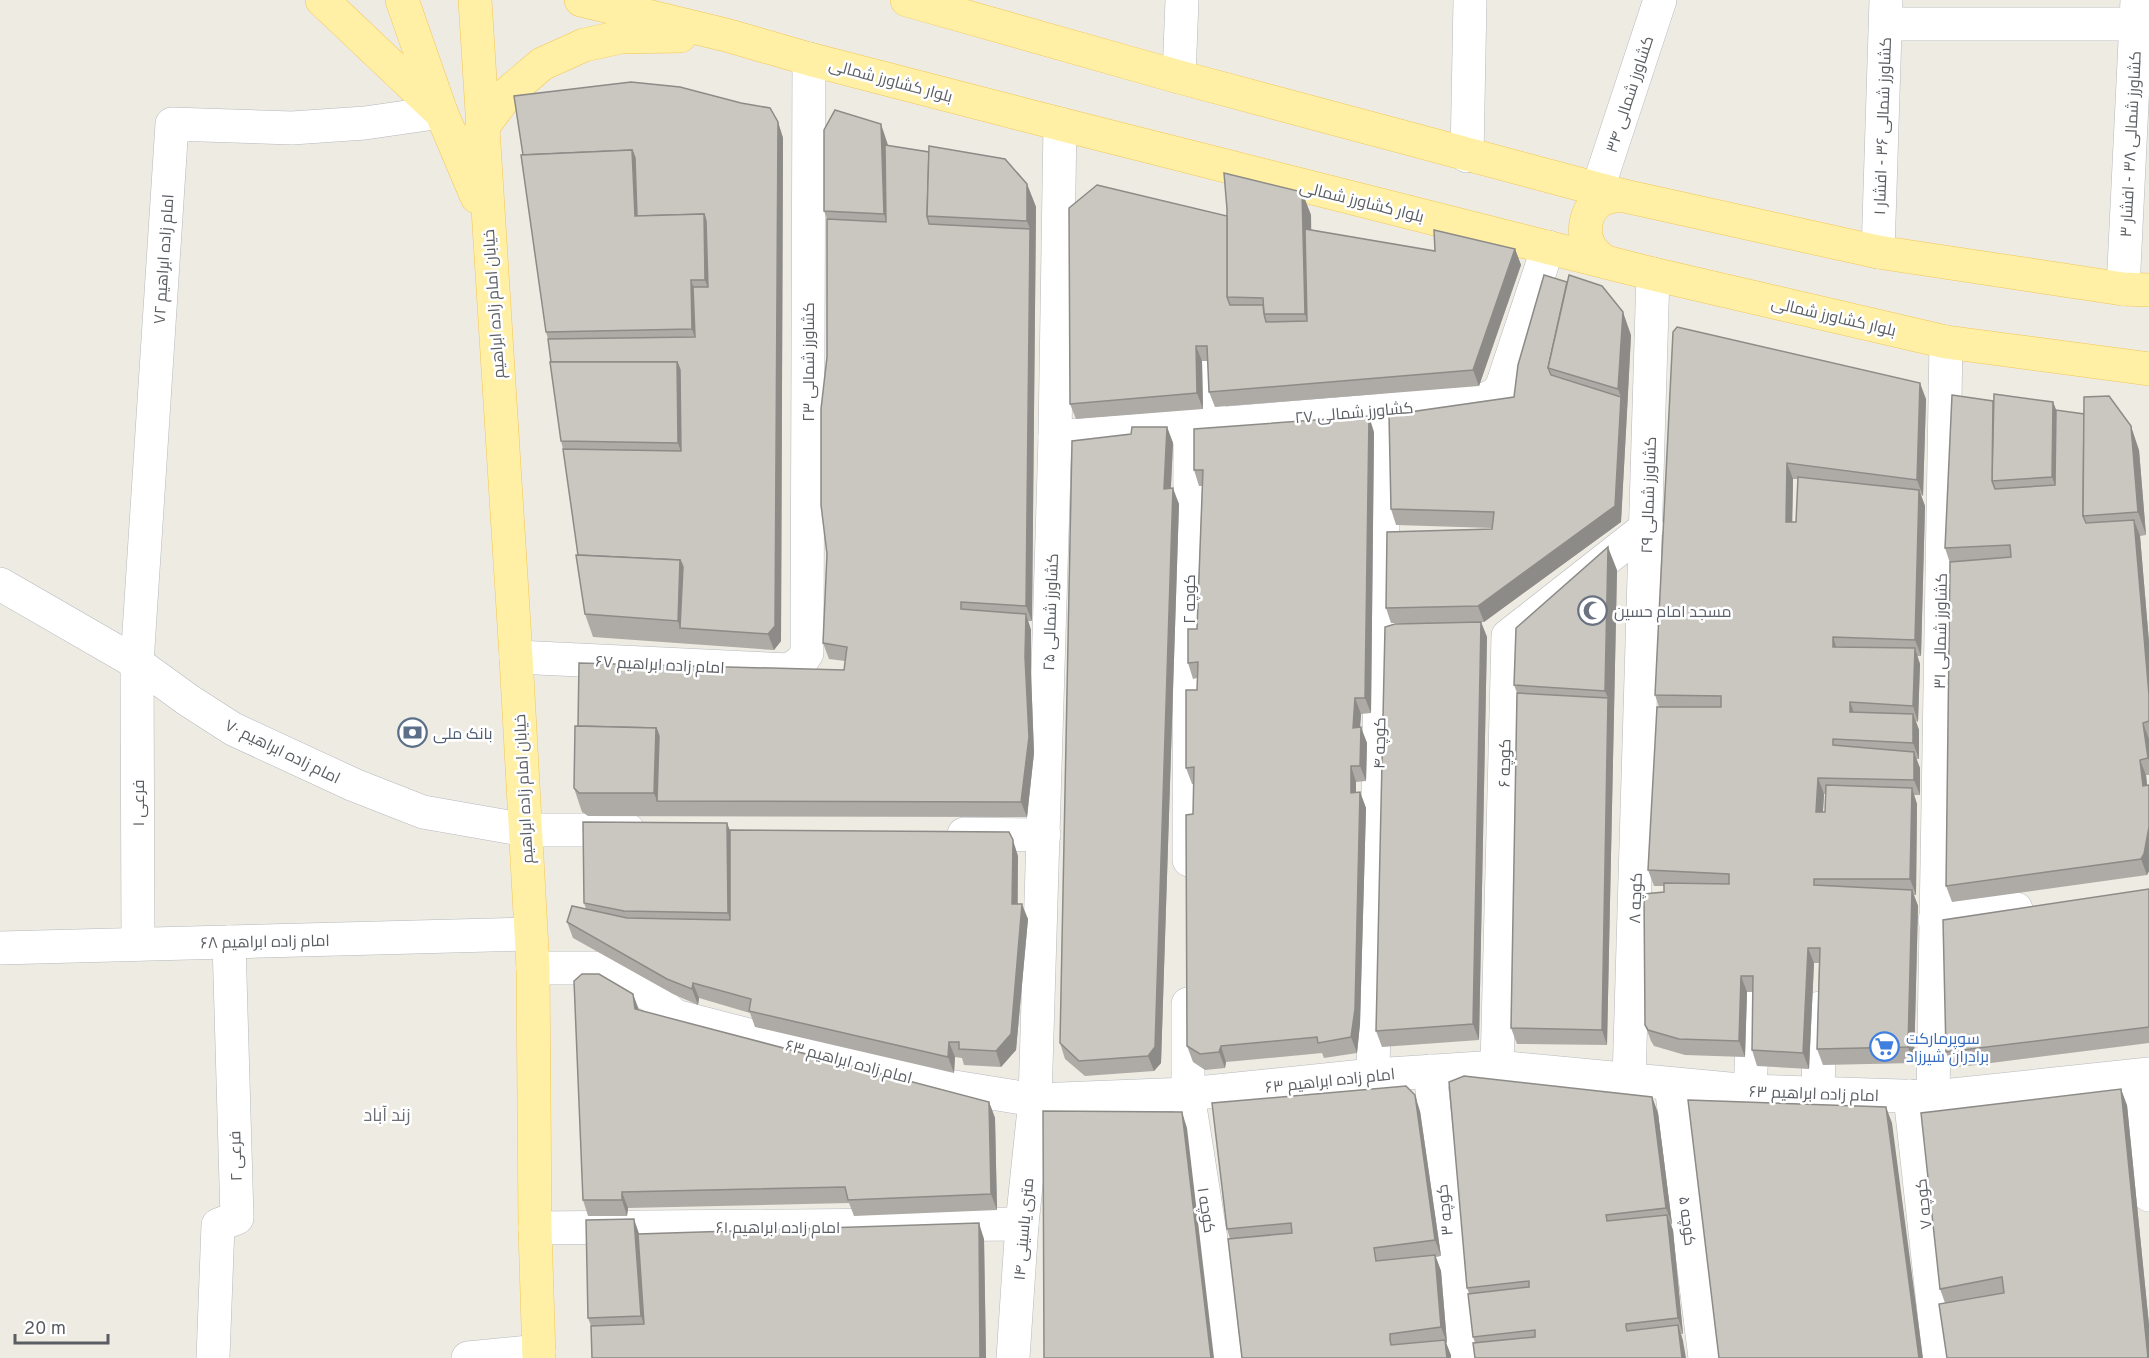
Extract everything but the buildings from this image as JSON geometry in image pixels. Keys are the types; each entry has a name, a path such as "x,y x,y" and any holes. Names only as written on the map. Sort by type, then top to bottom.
{"main road":[{"path":"322,0 441,112"},
{"name":"خیابان امام زاده ابراهیم","path":"402,0 441,112 487,220"},
{"name":"خیابان امام زاده ابراهیم","path":"475,0 481,129 516,657 532,968 539,1354"},
{"name":"بلوار کشاورز شمالی","path":"581,0 726,35 809,59 1060,124 1653,274 1946,342 2149,369"},
{"path":"907,0 1179,78 1609,192 1878,252 2136,289"},
{"path":"481,129 508,93 542,64 584,45 621,37 726,35"},
{"path":"1603,261 1590,247 1586,234 1587,218 1595,205 1609,192"}],"street":[{"path":"1179,78 1182,0"},
{"path":"1467,156 1470,0"},
{"name":"کشاورز شمالی ۳۴","path":"1609,192 1660,0"},
{"path":"1886,12 2140,16"},
{"name":"کشاورز شمالی ۳۶ - افشار ۱","path":"1878,252 1886,12"},
{"name":"کشاورز شمالی ۳۸ - افشار ۳","path":"2136,289 2140,16"},
{"name":"کشاورز شمالی ۲۳","path":"801,662 807,653 809,59"},
{"name":"امام زاده ابراهیم ۷۲","path":"137,663 172,124 292,128 365,123 441,112"},
{"name":"کشاورز شمالی ۲۵","path":"1035,1100 1055,437 1060,124"},
{"name":"کشاورز شمالی ۲۷","path":"1055,437 1385,410 1485,399 1496,394 1502,386 1548,247"},
{"name":"کشاورز شمالی ۲۹","path":"1653,274 1647,527 1653,717"},
{"name":"کشاورز شمالی ۳۱","path":"1935,920 1942,570 1931,502 1946,342"},
{"name":"کوچه ۲","path":"1189,892 1200,426 1208,365"},
{"name":"کوچه ۴","path":"1373,1075 1385,410"},
{"name":"کوچه ۶","path":"1497,1067 1508,636 1647,527"},
{"path":"1382,538 1415,538"},
{"path":"1942,570 1976,569"},
{"name":"امام زاده ابراهیم ۷۰","path":"0,584 137,663 233,729 354,785 423,812 525,830 655,831"},
{"name":"امام زاده ابراهیم ۶۷","path":"516,657 789,670 801,662"},
{"name":"فرعی ۱","path":"137,663 138,944"},
{"name":"کوچه ۸","path":"1629,1080 1647,895 1653,717"},
{"path":"1905,725 1938,727"},
{"path":"938,833 1044,835"},
{"path":"1935,920 2048,905"},
{"name":"کوچه ۷","path":"1935,920 1922,1096 1950,1310 1939,1358"},
{"name":"امام زاده ابراهیم ۶۸","path":"0,948 530,934"},
{"name":"فرعی ۲","path":"213,1358 218,1225 237,1218 228,942"},
{"name":"امام زاده ابراهیم ۶۳","path":"532,968 598,969 652,996 665,1010 675,1016 942,1085 1035,1100 1188,1094 1373,1075 1497,1067 1750,1091 1922,1096 2142,1075"},
{"path":"1188,975 1188,1094"},
{"path":"1818,1093 1820,982"},
{"path":"1750,1091 1754,994"},
{"name":"کوچه ۳","path":"1430,1071 1460,1353"},
{"path":"2142,1075 2149,1195"},
{"name":"کوچه ۵","path":"1671,1085 1705,1358"},
{"name":"کوچه ۱","path":"1188,1094 1213,1252 1223,1342"},
{"name":"۱۴ متری یاسینی","path":"1013,1358 1022,1224 1035,1100"},
{"name":"امام زاده ابراهیم ۶۱","path":"535,1228 1022,1224"},
{"path":"468,1358 539,1354"}],"place":[{"name":"مسجد امام حسین","path":"1593,611"},
{"name":"بانک ملی","path":"412,733"},
{"name":"سوپرمارکت برادران شیرزاد","path":"1885,1047"}],"district":[{"name":"زند آباد","path":"387,1115"}]}
